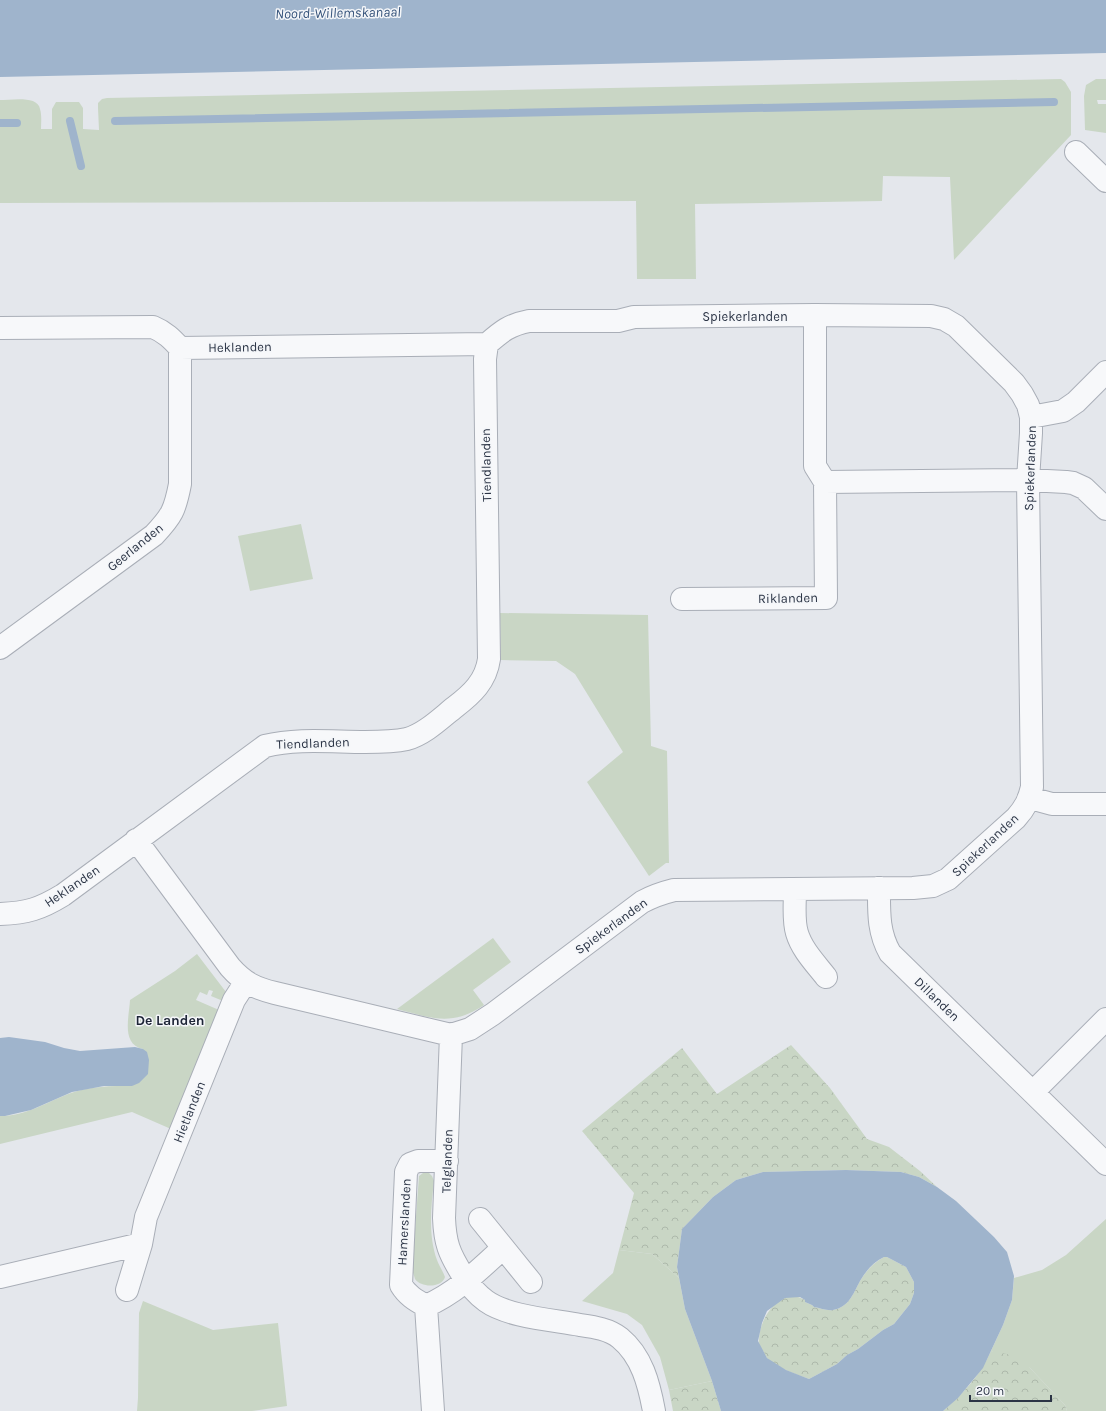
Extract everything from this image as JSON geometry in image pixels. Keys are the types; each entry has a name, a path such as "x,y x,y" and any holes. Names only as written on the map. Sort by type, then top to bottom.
{"street":[{"path":"1076,152 1106,181"},
{"name":"Riklanden","path":"682,599 826,598 825,482 815,466 815,315"},
{"name":"Spiekerlanden","path":"451,1036 470,1029 493,1014 652,896 674,890 794,890 913,888 933,886 948,879 1016,818 1030,798 1032,787 1028,480 1031,417 1028,404 1014,383 956,326 944,319 931,316 660,316 634,317 618,321 529,321 515,324 487,344"},
{"path":"0,328 154,327 162,330 180,348"},
{"name":"Heklanden","path":"180,348 487,344"},
{"name":"Tiendlanden","path":"136,840 265,746 287,742 390,742 408,738 424,731 471,695 482,681 488,668 489,659 485,359 487,344"},
{"name":"Geerlanden","path":"0,648 154,535 172,514 176,504 180,484 180,348"},
{"path":"1031,417 1064,411 1076,402 1106,372"},
{"path":"825,482 1028,480 1073,483 1084,488 1106,509"},
{"path":"1030,798 1052,804 1106,804"},
{"path":"136,840 230,967 246,982 261,990 451,1036"},
{"name":"Heklanden","path":"0,914 29,911 45,906 63,895 136,840"},
{"name":"Dillanden","path":"879,888 879,922 884,943 890,953 1106,1164"},
{"path":"794,890 796,933 802,945 826,977"},
{"name":"Hietlanden","path":"127,1290 141,1244 146,1217 234,1000 246,982"},
{"path":"1033,1092 1106,1019"},
{"name":"Telglanden","path":"451,1036 444,1218 445,1236 450,1251 467,1281 476,1293 502,1310 520,1315 593,1327 608,1331 619,1338 630,1347 640,1362 647,1382 654,1411"},
{"name":"Hamerslanden","path":"426,1306 413,1299 400,1285 406,1172 410,1164 418,1161 447,1161"},
{"path":"480,1219 531,1282"},
{"path":"0,1277 141,1244"},
{"path":"433,1411 426,1306 440,1300 467,1281 503,1248"}],"green space":[{"path":"1061,79 1065,82 1071,92 1071,135 954,260 950,177 883,176 882,201 695,204 696,279 637,279 636,201 0,203 0,100 23,99 34,102 40,109 41,129 52,129 52,109 56,102 79,102 83,108 83,129 99,130 98,103 102,99 107,98"},
{"path":"1096,79 1106,79 1106,100 1097,100 1098,104 1106,104 1106,133 1085,130 1084,96 1086,85"},
{"path":"301,524 313,579 250,591 238,536"},
{"path":"500,613 648,615 651,746 667,751 669,863 666,863 649,876 587,782 623,752 575,674 556,661 501,660"},
{"path":"493,938 511,962 473,990 484,1005 462,1016 441,1019 397,1009"},
{"path":"197,954 226,992 223,1001 211,996 213,991 209,990 207,995 200,992 196,1000 219,1010 171,1129 132,1112 0,1144 0,1116 18,1114 71,1093 86,1089 109,1086 132,1086 143,1049 136,1046 129,1036 128,1022 130,1000 175,971"},
{"path":"791,1045 830,1088 867,1139 889,1147 920,1171 937,1187 919,1177 901,1172 846,1170 763,1172 736,1180 713,1197 682,1229 677,1267 679,1278 652,1254 619,1250 634,1193 582,1131 682,1048 717,1094"},
{"path":"423,1173 429,1173 434,1181 431,1211 432,1241 437,1260 445,1277 440,1283 431,1286 418,1282 415,1279 412,1270 419,1176"},
{"path":"1106,1219 1106,1411 1067,1411 1065,1405 1030,1368 991,1351 1012,1300 1014,1278 1042,1270 1066,1255"},
{"path":"619,1250 652,1254 679,1278 685,1309 712,1381 669,1390 660,1357 642,1325 627,1314 582,1301 613,1273"},
{"path":"884,1257 887,1257 906,1267 914,1282 914,1293 910,1304 894,1324 847,1355 837,1364 809,1379 773,1363 767,1358 760,1346 760,1331 767,1314 773,1306 788,1297 796,1297 805,1300 805,1302 814,1307 828,1310 833,1310 843,1306 853,1295 867,1271 876,1262"},
{"path":"143,1301 213,1330 278,1323 287,1406 252,1411 137,1411 139,1313"},
{"path":"991,1351 1017,1356 1065,1405 1067,1411 943,1411 970,1384 982,1368"},
{"path":"712,1381 721,1411 673,1411 669,1390"}],"water":[{"name":"Noord-Willemskanaal","path":"0,0 1106,0 1106,53 0,77"},
{"path":"9,1037 45,1042 80,1051 135,1047 143,1049 147,1052 149,1060 148,1074 139,1083 132,1086 104,1086 72,1092 31,1110 0,1116 0,1038"},
{"path":"846,1170 901,1172 919,1177 937,1187 956,1201 994,1237 1007,1252 1014,1276 1012,1300 1003,1325 983,1368 958,1398 943,1411 721,1411 712,1381 685,1309 677,1267 682,1229 713,1197 736,1180 763,1172","holes":["887,1257 906,1267 914,1282 914,1293 910,1304 894,1324 847,1355 837,1364 809,1379 786,1370 767,1358 758,1341 762,1323 767,1311 785,1298 800,1297 814,1307 828,1310 833,1310 843,1306 853,1295 862,1277 870,1267 876,1261"]}],"waterway":[{"path":"115,121 1054,102"},
{"path":"70,121 81,166"},
{"path":"0,123 17,123"}],"district":[{"name":"De Landen","path":"170,1020"}]}
